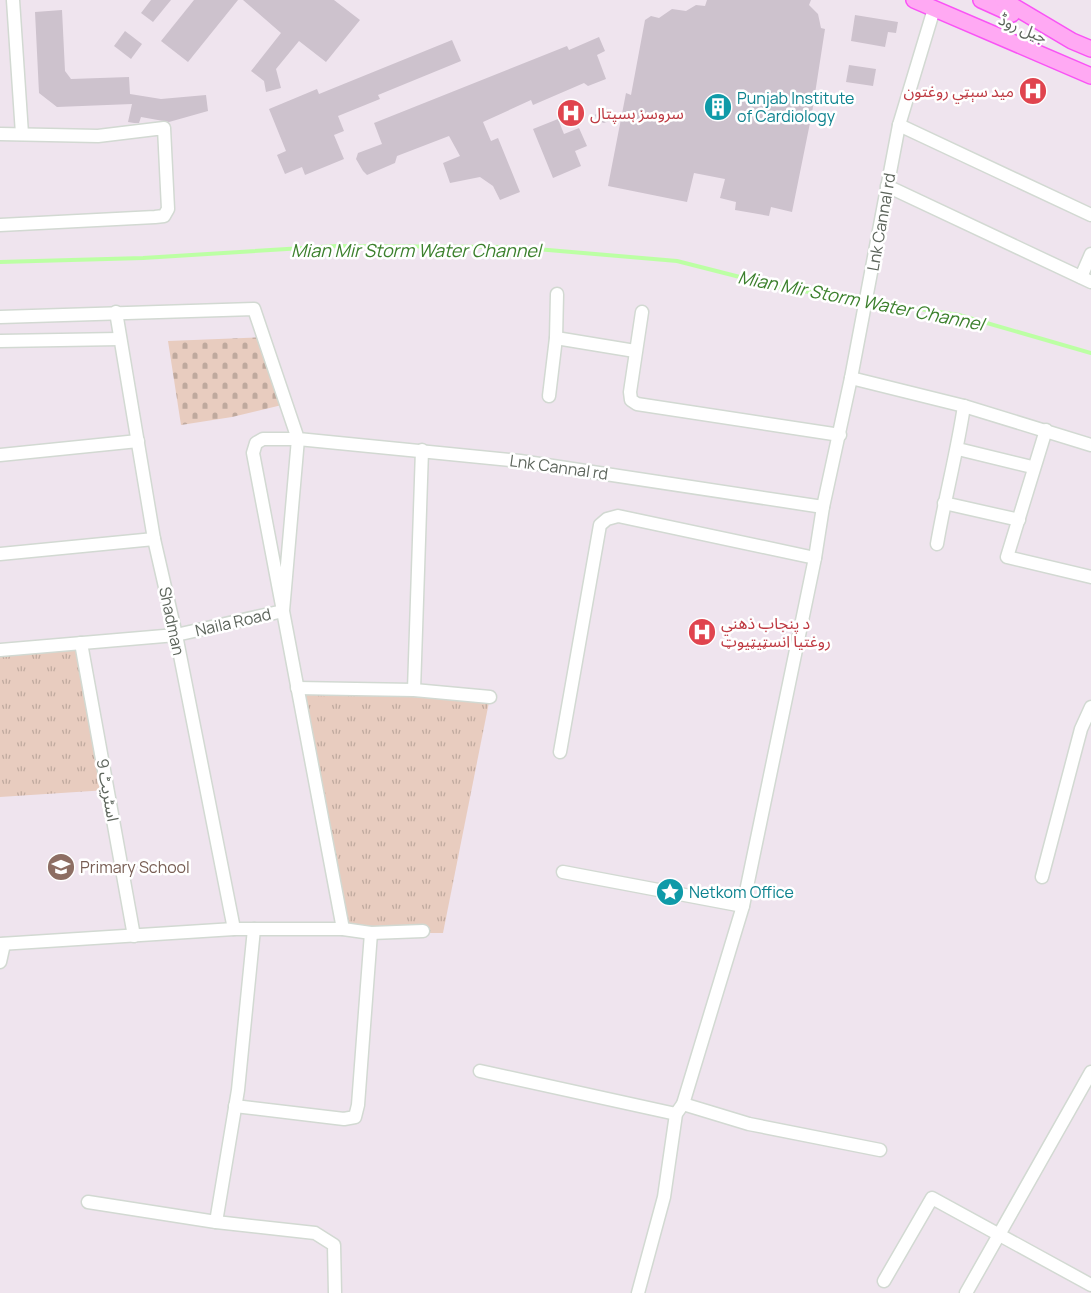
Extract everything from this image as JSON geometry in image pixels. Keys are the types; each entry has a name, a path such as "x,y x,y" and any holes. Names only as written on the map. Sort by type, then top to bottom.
{"main road":[{"name":"جیل روڈ","path":"914,0 928,4 1091,76"},
{"path":"981,0 1072,41"},
{"name":"جیل روڈ","path":"1003,0 1072,41 1091,49"}],"street":[{"path":"13,0 22,134"},
{"name":"Lnk Cannal rd","path":"298,439 520,461 823,507 840,435 899,125 928,4"},
{"path":"899,125 1091,215"},
{"path":"0,134 98,136 164,128 168,208 164,216 155,218 0,225"},
{"path":"888,186 1086,279 1091,254"},
{"path":"550,396 556,338 557,294"},
{"path":"0,317 254,309 298,439 283,610 342,929"},
{"name":"Shadman","path":"116,312 154,539 176,636 234,929"},
{"path":"642,312 630,392 631,400 637,404 840,435"},
{"path":"556,338 635,351"},
{"path":"0,341 120,339"},
{"path":"851,378 964,406 1091,445"},
{"path":"937,544 944,503 958,449 964,406"},
{"path":"1046,430 1032,467 1007,558 1091,577"},
{"name":"Naila Road","path":"0,650 176,636 283,610 253,453 256,443 263,439 298,439"},
{"path":"0,455 138,441"},
{"path":"958,449 1032,467"},
{"path":"414,690 422,450"},
{"path":"944,503 1018,520"},
{"path":"638,1293 664,1197 680,1109 743,906 815,558 823,507"},
{"path":"560,752 600,525 607,519 618,516 815,558"},
{"path":"0,554 154,539"},
{"name":"اسٹریٹ 9","path":"81,643 134,936"},
{"path":"297,688 414,690 490,697"},
{"path":"1042,877 1080,728 1091,707"},
{"path":"563,872 743,906"},
{"path":"0,962 2,944 234,929 342,929 371,933 423,931"},
{"path":"216,1222 235,1106 254,929"},
{"path":"235,1106 344,1119 355,1117 358,1105 371,933"},
{"path":"480,1070 880,1150"},
{"path":"966,1293 1000,1237 1091,1072"},
{"path":"884,1281 932,1198 1000,1237 1091,1285"},
{"path":"88,1202 216,1222 315,1233 334,1245 335,1293"}],"green space":[{"path":"266,337 286,404 232,417 181,425 168,341"},
{"path":"81,643 107,790 0,797 0,650"},
{"path":"297,688 490,697 443,933 371,933 343,929"}],"building":[{"path":"151,0 171,0 153,22 141,13"},
{"path":"194,0 238,0 188,62 161,41"},
{"path":"243,0 334,0 360,20 326,62 299,41 276,69 281,88 266,92 264,81 251,71 281,33"},
{"name":"Punjab Institute of Cardiology","path":"707,0 811,0 809,5 818,14 821,28 825,29 812,113 792,212 771,207 769,216 735,210 736,202 720,198 725,179 694,173 687,202 608,186 626,93 631,95 645,20 651,16 659,18 672,9 686,11 696,5 705,6"},
{"path":"62,10 65,71 71,79 129,77 130,94 161,99 206,95 208,111 169,122 141,117 139,123 134,123 128,122 132,104 57,107 39,93 35,12"},
{"path":"855,15 898,22 896,33 888,32 885,47 851,41"},
{"path":"125,31 142,44 131,59 114,46"},
{"path":"599,37 605,51 597,55 606,79 588,86 584,83 533,105 531,100 483,122 491,141 498,138 520,192 500,200 493,186 480,177 450,183 443,163 460,156 449,136 397,156 395,163 367,175 356,159 358,153 382,144 374,123 567,46 569,50"},
{"path":"452,40 461,61 378,95 380,99 338,116 344,131 334,135 344,159 305,175 302,167 285,174 277,155 286,151 269,109 317,89 319,94"},
{"path":"849,65 876,69 873,86 846,82"},
{"path":"601,108 608,110 614,119 604,123 597,121 595,115"},
{"path":"558,119 564,134 579,128 587,146 575,151 581,166 553,178 533,129"}],"waterway":[{"name":"Mian Mir Storm Water Channel","path":"0,262 143,258 336,246 513,247 677,261 783,288 959,315 1091,353"}],"place":[{"name":"مید سېټي روغتون","path":"1033,91"},
{"name":"Punjab Institute of Cardiology","path":"718,107"},
{"name":"سروسز ہسپتال","path":"571,113"},
{"name":"د پنجاب ذهني روغتیا انسټیټیوټ","path":"702,632"},
{"name":"Primary School","path":"61,867"},
{"name":"Netkom Office","path":"670,892"}]}
